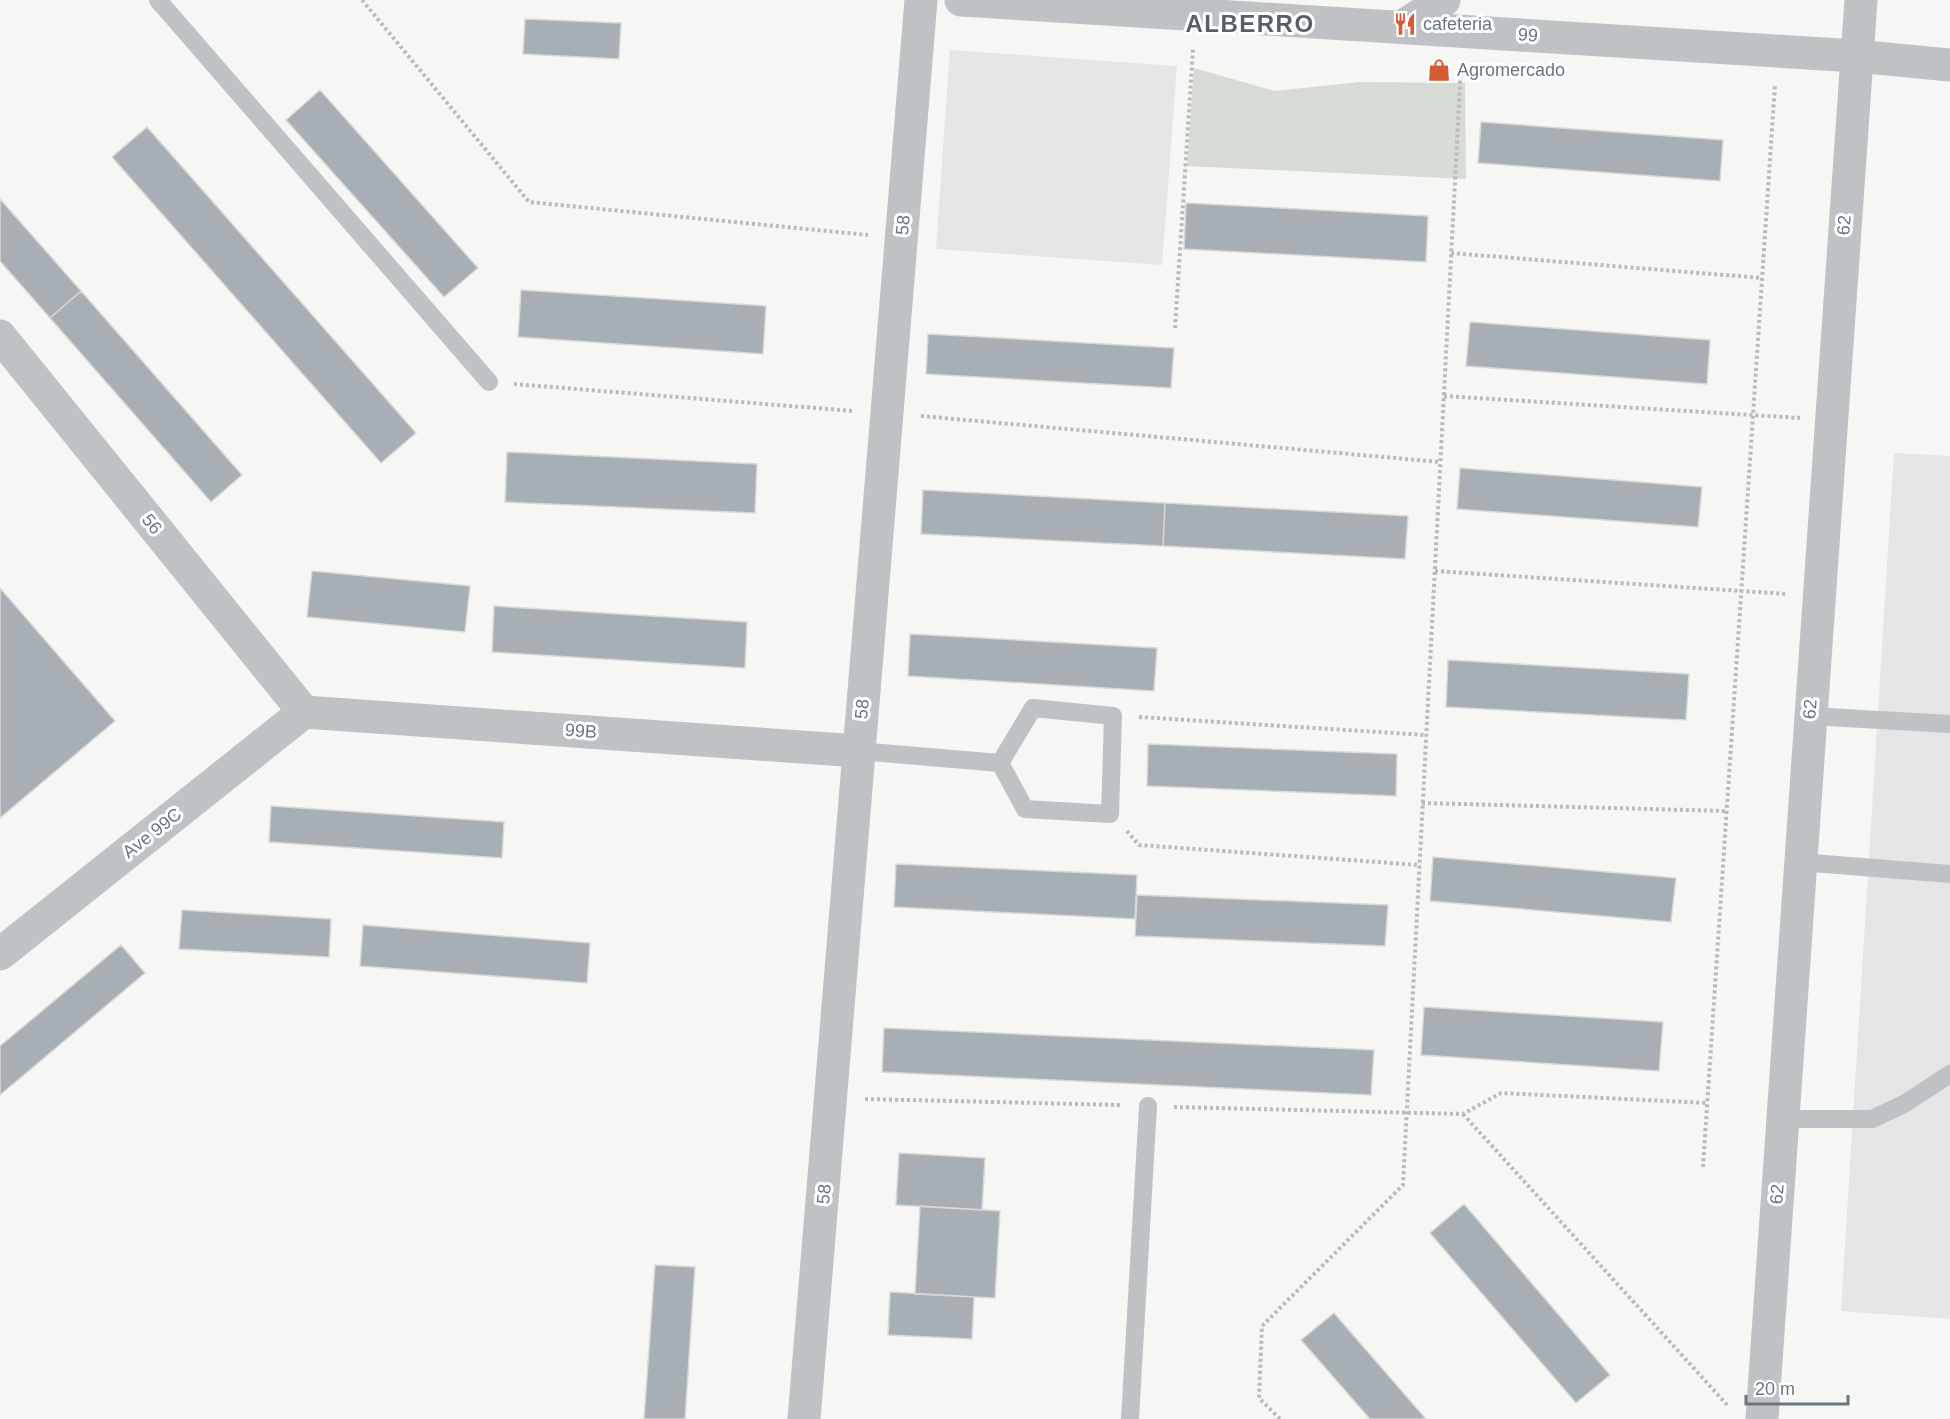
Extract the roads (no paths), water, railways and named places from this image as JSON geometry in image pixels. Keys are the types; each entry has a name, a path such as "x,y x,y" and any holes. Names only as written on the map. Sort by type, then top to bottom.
{"street":[{"name":"58","path":"804,1419 921,0"},
{"name":"99","path":"961,0 1196,15 1261,9 1401,27 1950,64"},
{"path":"1401,27 1444,0"},
{"name":"62","path":"1747,1415 1782,1119 1861,0"},
{"name":"56","path":"0,336 304,712"},
{"name":"99B","path":"304,712 858,751"},
{"name":"Ave 99C","path":"0,954 304,712"}],"lane":[{"path":"158,0 489,382"},
{"path":"1033,708 1113,716 1110,814 1025,809 1000,763 1033,708"},
{"path":"1810,716 1950,724"},
{"path":"858,751 1000,763"},
{"path":"1800,862 1950,874"},
{"path":"1782,1119 1872,1119 1904,1104 1950,1074"},
{"path":"1130,1419 1148,1106"}],"place":[{"name":"cafeteria","path":"1405,24"},
{"name":"Agromercado","path":"1439,70"}],"district":[{"name":"ALBERRO","path":"1250,24"}]}
